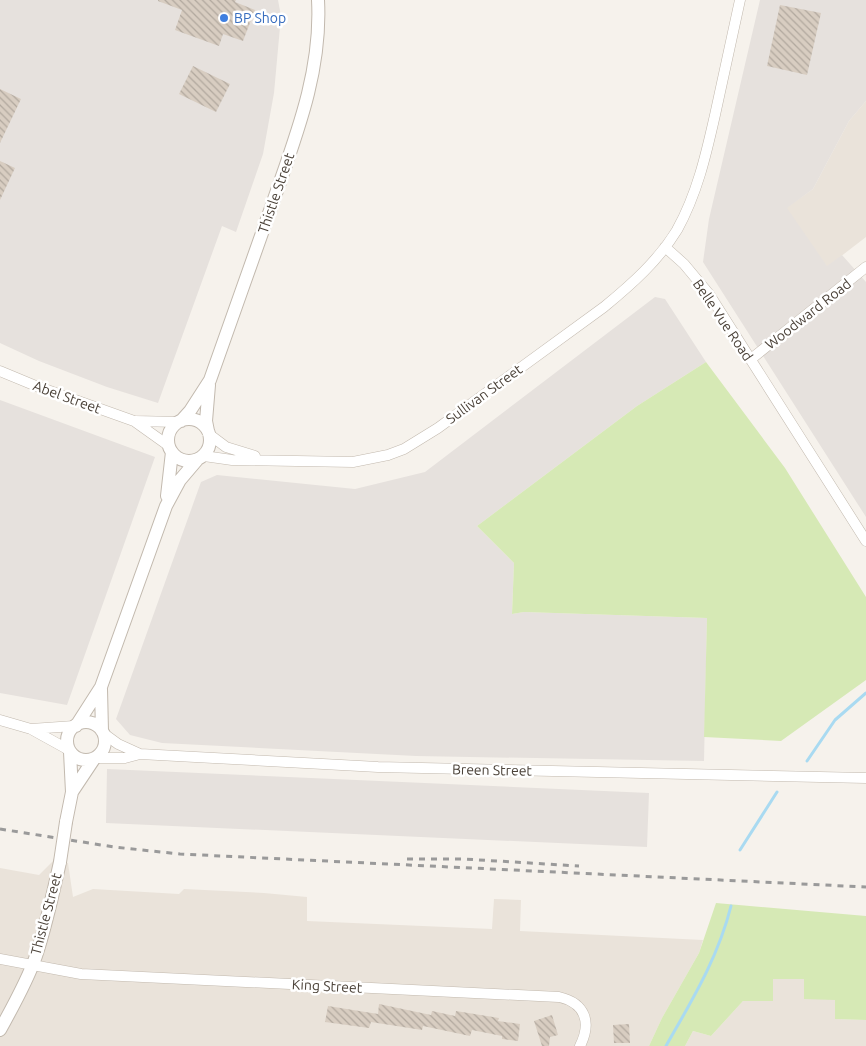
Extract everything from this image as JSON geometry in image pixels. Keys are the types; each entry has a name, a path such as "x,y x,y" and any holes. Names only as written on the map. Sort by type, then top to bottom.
{"street":[{"name":"Thistle Street","path":"180,421 190,411 210,380 284,170 310,87 318,41 318,0"},
{"path":"665,247 686,213 700,177 740,0"},
{"name":"Belle Vue Road","path":"665,247 684,264 709,294 866,541"},
{"name":"Sullivan Street","path":"201,458 353,462 388,455 404,449 438,428 604,307 644,274 665,247"},
{"name":"Woodward Road","path":"750,359 866,267"},
{"name":"Abel Street","path":"0,371 134,421 170,449"},
{"name":"Thistle Street","path":"209,433 206,421 210,380"},
{"path":"70,751 67,737 101,687 166,506 180,480 208,450 210,443 209,433 200,422 194,420 180,421 170,432 171,470 166,506"},
{"name":"Abel Street","path":"134,421 180,421"},
{"name":"Sullivan Street","path":"209,433 226,447 268,459"},
{"path":"170,449 177,458 183,461 190,462 201,458"},
{"path":"0,720 31,729 83,760 95,758 100,754 105,744 101,687"},
{"path":"31,729 75,726 87,722 98,727 103,732"},
{"name":"Breen Street","path":"103,732 120,745 140,754"},
{"name":"Thistle Street","path":"0,1030 32,966 48,914 60,862 72,792 70,751"},
{"name":"Breen Street","path":"95,758 125,758 140,754 378,767 866,778"},
{"name":"Thistle Street","path":"72,792 95,758"},
{"name":"Breen Street","path":"845,777 866,773"},
{"name":"King Street","path":"0,959 81,974 559,997 579,1007 586,1020 585,1034 580,1046"}],"shaded area":[{"path":"0,0 278,0 281,16 274,93 263,154 236,232 222,226 158,403 107,387 39,361 0,343"},
{"path":"760,0 866,0 866,101 849,121 813,189 787,208 827,266 842,255 866,282 866,517 703,262 709,219"},
{"path":"866,101 866,237 827,267 786,208 813,189 849,121"},
{"path":"655,297 665,299 706,362 637,406 477,526 514,563 512,614 524,612 707,618 704,761 416,756 162,743 130,735 116,719 201,482 217,475 355,489 425,472"},
{"path":"0,400 155,457 67,705 0,693"},
{"path":"107,769 649,793 647,847 106,823"},
{"path":"54,860 68,863 73,897 93,889 179,894 184,889 264,893 307,897 307,921 492,929 494,899 521,900 520,931 703,940 699,953 662,1018 649,1046 0,1046 0,868 39,875"},
{"path":"773,979 805,979 835,1000 836,1019 866,1020 866,1046 685,1046 693,1031 711,1036 743,1001"}],"green space":[{"path":"706,362 785,468 866,597 866,680 781,741 704,737 707,618 524,612 512,614 514,563 477,526 637,406"},
{"path":"716,903 866,916 866,1020 835,1019 835,1000 804,999 804,979 773,979 773,1001 743,1001 711,1036 693,1031 685,1046 649,1046 662,1018 699,953"}],"building":[{"path":"158,0 236,0 235,2 255,10 243,41 223,34 219,46 175,30 182,10"},
{"path":"780,5 821,13 807,75 767,66"},
{"path":"193,66 230,84 216,112 179,94"},
{"path":"0,89 21,99 0,143"},
{"path":"0,161 15,168 0,200"},
{"path":"379,1004 431,1015 432,1011 455,1016 456,1011 499,1018 498,1021 520,1024 518,1041 502,1039 502,1036 472,1030 470,1036 423,1026 422,1030 371,1022 369,1028 325,1022 328,1006 378,1014"},
{"path":"552,1015 558,1035 550,1037 549,1046 542,1046 534,1021"},
{"path":"629,1024 630,1043 614,1043 613,1025"}],"waterway":[{"path":"807,761 835,720 866,693"},
{"path":"740,850 777,792"},
{"path":"666,1046 712,961 731,906"}],"railway":[{"path":"0,829 114,847 180,854 866,887"},
{"path":"407,859 464,859 579,866"}],"place":[{"name":"BP Shop","path":"224,18"}]}
